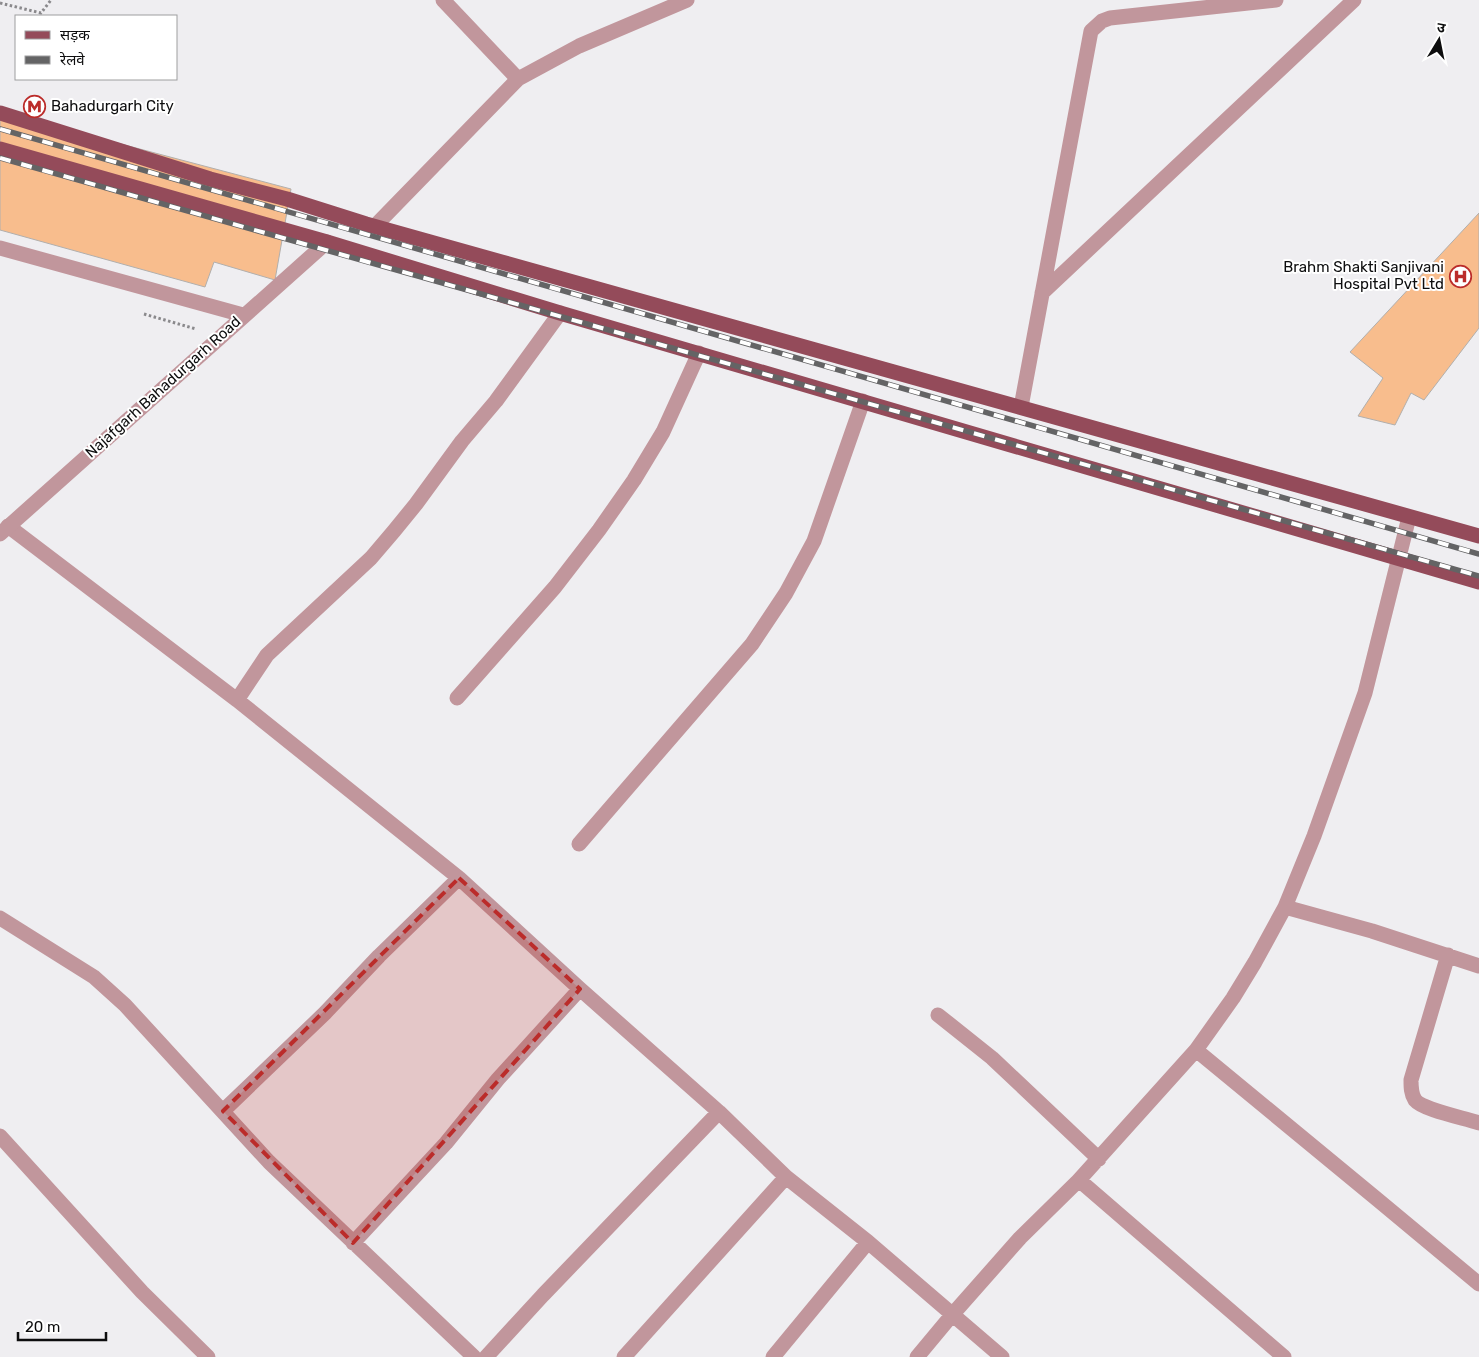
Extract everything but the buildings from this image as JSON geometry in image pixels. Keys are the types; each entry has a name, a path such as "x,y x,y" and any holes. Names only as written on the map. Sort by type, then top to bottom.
{"main road":[{"path":"0,113 210,179 287,199 375,226 1479,536"},
{"path":"0,149 327,242 560,313 1479,582"}],"street":[{"path":"443,0 518,79"},
{"path":"375,226 518,79 579,46 688,0"},
{"path":"1021,407 1091,31 1102,21 1110,18 1276,0"},
{"path":"1042,293 1354,0"},
{"name":"Najafgarh Bahadurgarh Road","path":"4,530 327,242"},
{"path":"0,248 244,316"},
{"path":"236,700 266,655 371,558 405,517 462,441 496,401 560,313"},
{"path":"456,698 555,587 599,530 634,480 663,432 699,353"},
{"path":"579,844 752,644 786,593 814,541 863,401"},
{"path":"917,1357 1020,1238 1080,1180 1196,1050 1233,998 1285,907 1314,836 1365,693 1409,516"},
{"path":"4,530 236,700 459,878 580,989 719,1112 786,1177 868,1242 1002,1357"},
{"path":"223,1111 325,1013 379,956 459,878"},
{"path":"1285,907 1372,931 1479,966"},
{"path":"0,918 94,977 125,1005 269,1162 474,1357"},
{"path":"1448,955 1410,1088 1414,1098 1421,1106 1479,1123"},
{"path":"353,1243 446,1142 498,1079 580,989"},
{"path":"938,1015 992,1058 1099,1159"},
{"path":"1196,1050 1479,1284"},
{"path":"486,1357 719,1112"},
{"path":"0,1136 142,1292 208,1357"},
{"path":"624,1357 786,1177"},
{"path":"1080,1180 1284,1357"},
{"path":"773,1357 868,1242"}],"path":[{"path":"0,3 41,13 51,0"}],"highlighted area":[{"path":"459,878 580,989 353,1243 223,1111"}],"railway":[{"path":"0,129 1479,554"},
{"path":"0,158 1479,576"}],"place":[{"name":"Bahadurgarh City","path":"35,106"},
{"name":"Brahm Shakti Sanjivani Hospital Pvt Ltd","path":"1460,276"}]}
